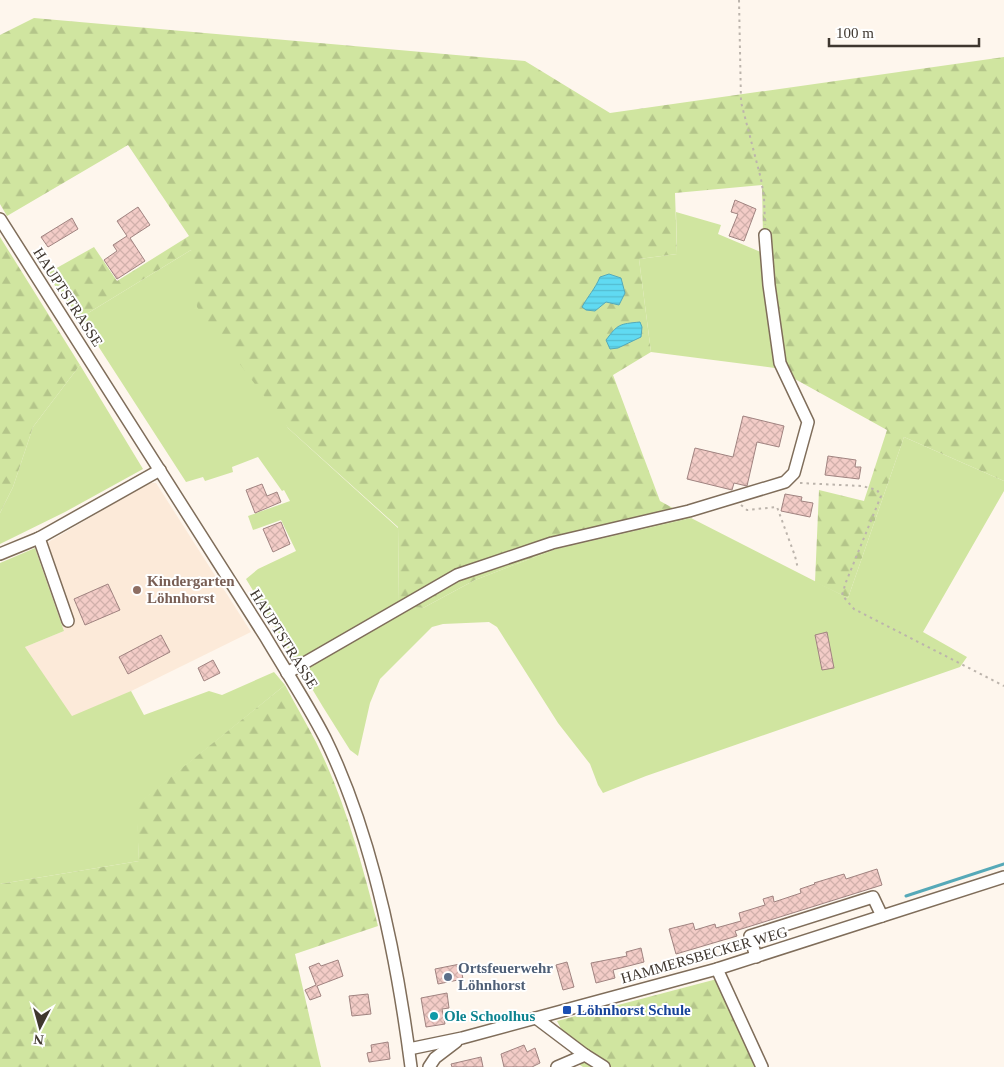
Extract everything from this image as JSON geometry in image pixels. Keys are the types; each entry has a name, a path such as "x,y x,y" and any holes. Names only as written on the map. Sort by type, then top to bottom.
{"street":[{"name":"HAUPTSTRASSE","path":"0,219 160,470 287,673 325,738 351,801 378,889 398,976 411,1067"},
{"path":"287,673 457,575 552,543 689,511 785,482 794,473 808,422 780,363 769,285 765,235"},
{"path":"0,554 39,538 160,470"},
{"path":"39,538 68,621"},
{"name":"HAMMERSBECKER WEG","path":"408,1049 462,1038 716,969 1004,878"},
{"path":"756,957 750,936 873,897 882,916"},
{"path":"716,969 762,1067"},
{"path":"536,1018 604,1067"},
{"path":"429,1067 435,1058 462,1038"},
{"path":"558,1067 585,1055"}],"path":[{"path":"739,0 741,102 764,197 765,235"},
{"path":"785,482 862,486 876,490 881,496 842,595 854,609 1004,686"},
{"path":"737,497 742,508 747,510 777,507 798,569"}],"shaded area":[{"name":"Kindergarten Löhnhorst","path":"149,483 156,483 251,632 113,700 72,717 25,647 64,631 35,548"}],"green space":[{"path":"34,18 525,61 610,113 1004,57 1004,481 904,437 848,598 815,582 819,490 864,501 887,430 775,368 764,289 762,185 675,193 677,254 639,259 651,352 613,375 660,501 691,518 556,549 475,580 423,608 399,605 398,527 288,428 197,307 191,250 80,318 46,274 94,247 117,281 189,236 128,145 7,216 0,204 0,35"},
{"path":"676,212 721,225 718,234 763,253 764,289 775,368 651,352 639,259 677,254"},
{"path":"0,237 80,365 33,427 13,487 0,513"},
{"path":"191,250 288,428 398,528 399,604 423,608 475,580 556,549 691,518 848,598 904,437 1004,481 1004,491 923,632 967,657 960,667 646,776 603,793 590,764 558,723 497,627 489,622 443,624 432,627 380,679 370,703 358,756 350,750 246,579 258,569 296,551 281,520 253,530 248,516 290,501 284,490 282,491 258,457 232,467 233,472 205,481 203,477 186,482 80,318"},
{"path":"80,365 143,469 65,512 0,544 0,513 13,487 33,427"},
{"path":"35,548 64,631 25,647 72,716 131,691 144,715 209,691 222,695 274,672 285,685 137,805 139,861 0,884 0,563"},
{"path":"285,685 316,742 336,786 359,856 378,926 295,954 321,1067 0,1067 0,884 139,861 136,805"},
{"path":"717,979 757,1067 583,1067 580,1065 557,1021"}],"water":[{"path":"609,274 621,278 625,293 619,305 606,302 595,311 586,310 582,307 600,277"},
{"path":"640,322 642,327 641,337 618,348 610,349 606,340 616,328 623,324"}],"building":[{"path":"735,200 756,209 744,241 729,236 738,214 731,212"},
{"path":"138,207 150,225 130,238 145,261 117,279 104,260 117,251 113,245 127,236 117,221"},
{"path":"72,218 78,229 48,247 41,237"},
{"path":"743,416 784,426 779,447 757,442 747,486 734,483 732,490 687,479 695,448 733,457"},
{"path":"828,456 856,460 855,467 861,467 859,479 825,475"},
{"path":"262,484 267,496 277,492 281,502 255,513 246,490"},
{"path":"785,494 802,497 801,501 813,503 810,517 781,511"},
{"path":"281,522 290,544 273,552 263,529"},
{"path":"108,584 120,610 85,625 74,599"},
{"path":"827,632 834,668 822,670 815,635"},
{"path":"161,635 170,652 128,674 119,657"},
{"path":"213,660 220,673 204,681 198,668"},
{"path":"877,869 882,885 735,931 737,936 676,954 669,929 693,923 695,930 715,924 716,928 741,921 739,913 765,905 763,899 773,896 774,902 801,893 800,889 814,883 844,874 846,879"},
{"path":"641,948 644,962 613,970 615,978 596,983 591,963 627,956 626,952"},
{"path":"338,960 343,976 317,986 321,996 310,1000 305,990 316,985 309,967 319,963 321,966"},
{"path":"567,962 574,987 563,990 556,965"},
{"path":"460,964 463,979 438,984 435,969"},
{"name":"Ole Schoolhus","path":"447,993 449,1008 442,1009 445,1024 426,1027 421,998"},
{"path":"368,994 371,1014 352,1016 349,996"},
{"path":"388,1042 390,1059 369,1062 367,1053 372,1052 371,1045"},
{"path":"524,1045 527,1052 535,1048 540,1063 532,1067 504,1067 501,1054"},
{"path":"481,1057 483,1067 452,1067 451,1064"}],"waterway":[{"path":"906,896 1004,864"}],"place":[{"name":"Kindergarten Löhnhorst","path":"137,590"},
{"name":"Ortsfeuerwehr Löhnhorst","path":"448,977"},
{"name":"Löhnhorst Schule","path":"567,1010"},
{"name":"Ole Schoolhus","path":"434,1016"}]}
